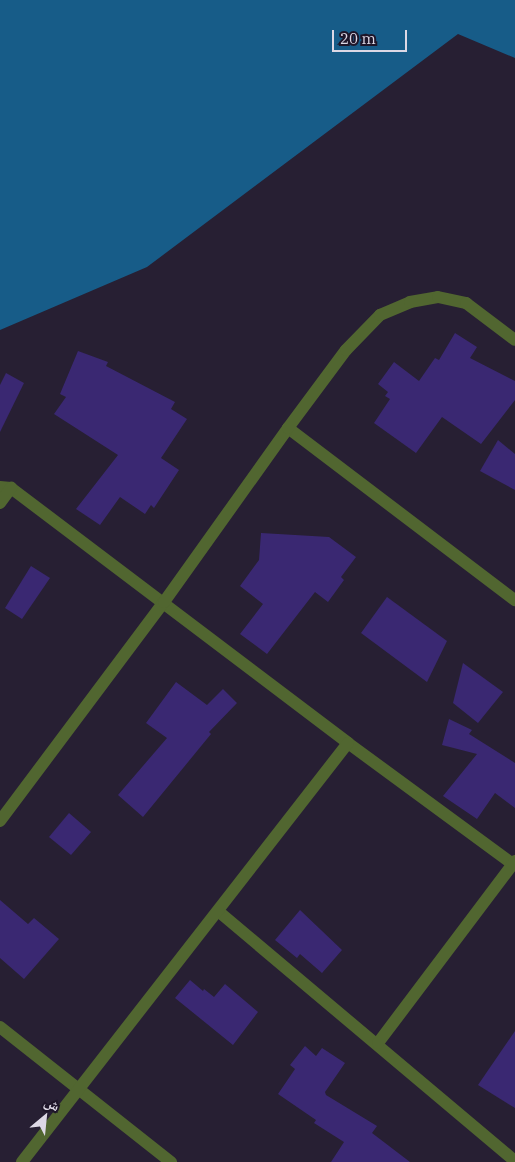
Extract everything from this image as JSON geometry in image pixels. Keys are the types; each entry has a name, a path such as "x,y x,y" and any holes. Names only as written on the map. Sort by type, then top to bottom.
{"street":[{"path":"0,821 164,602 346,350 380,315 410,302 438,297 466,303 515,340"},
{"path":"288,428 515,600"},
{"path":"0,503 6,487 164,602 348,743 514,862 378,1043"},
{"path":"22,1162 348,743"},
{"path":"218,910 378,1043 515,1161"},
{"path":"0,1027 80,1088 171,1162"}],"water":[{"path":"0,0 515,0 515,58 458,34 147,267 0,330"}],"building":[{"path":"455,333 477,347 470,358 515,381 515,400 481,444 442,417 416,453 374,423 390,399 385,396 388,392 378,384 394,362 419,381 435,358 439,360"},
{"path":"78,351 108,362 106,366 175,402 171,409 187,419 161,458 179,470 154,508 151,505 145,514 120,497 100,525 76,509 118,455 54,414 66,397 60,394"},
{"path":"6,373 24,383 0,432 0,385"},
{"path":"498,440 515,454 515,490 480,471"},
{"path":"261,533 329,537 356,557 341,577 344,580 328,602 315,592 267,654 240,634 263,604 240,586 259,560"},
{"path":"31,566 50,578 22,619 5,608"},
{"path":"387,597 447,641 427,682 361,633"},
{"path":"463,663 503,692 478,723 453,703"},
{"path":"176,682 207,705 223,689 237,703 209,732 211,734 143,817 118,795 167,738 146,723"},
{"path":"449,719 472,730 469,734 515,763 515,808 495,793 477,819 443,796 477,754 442,745"},
{"path":"69,813 91,832 71,855 49,837"},
{"path":"0,900 28,924 34,918 59,939 24,979 0,958"},
{"path":"300,910 342,950 322,973 300,954 297,958 275,940"},
{"path":"190,980 214,997 225,984 258,1012 233,1045 175,998"},
{"path":"515,1031 515,1108 478,1085"},
{"path":"305,1046 316,1056 322,1048 345,1063 325,1092 326,1095 377,1126 372,1133 410,1162 331,1162 344,1142 314,1123 316,1120 278,1094 295,1069 290,1065"}]}
